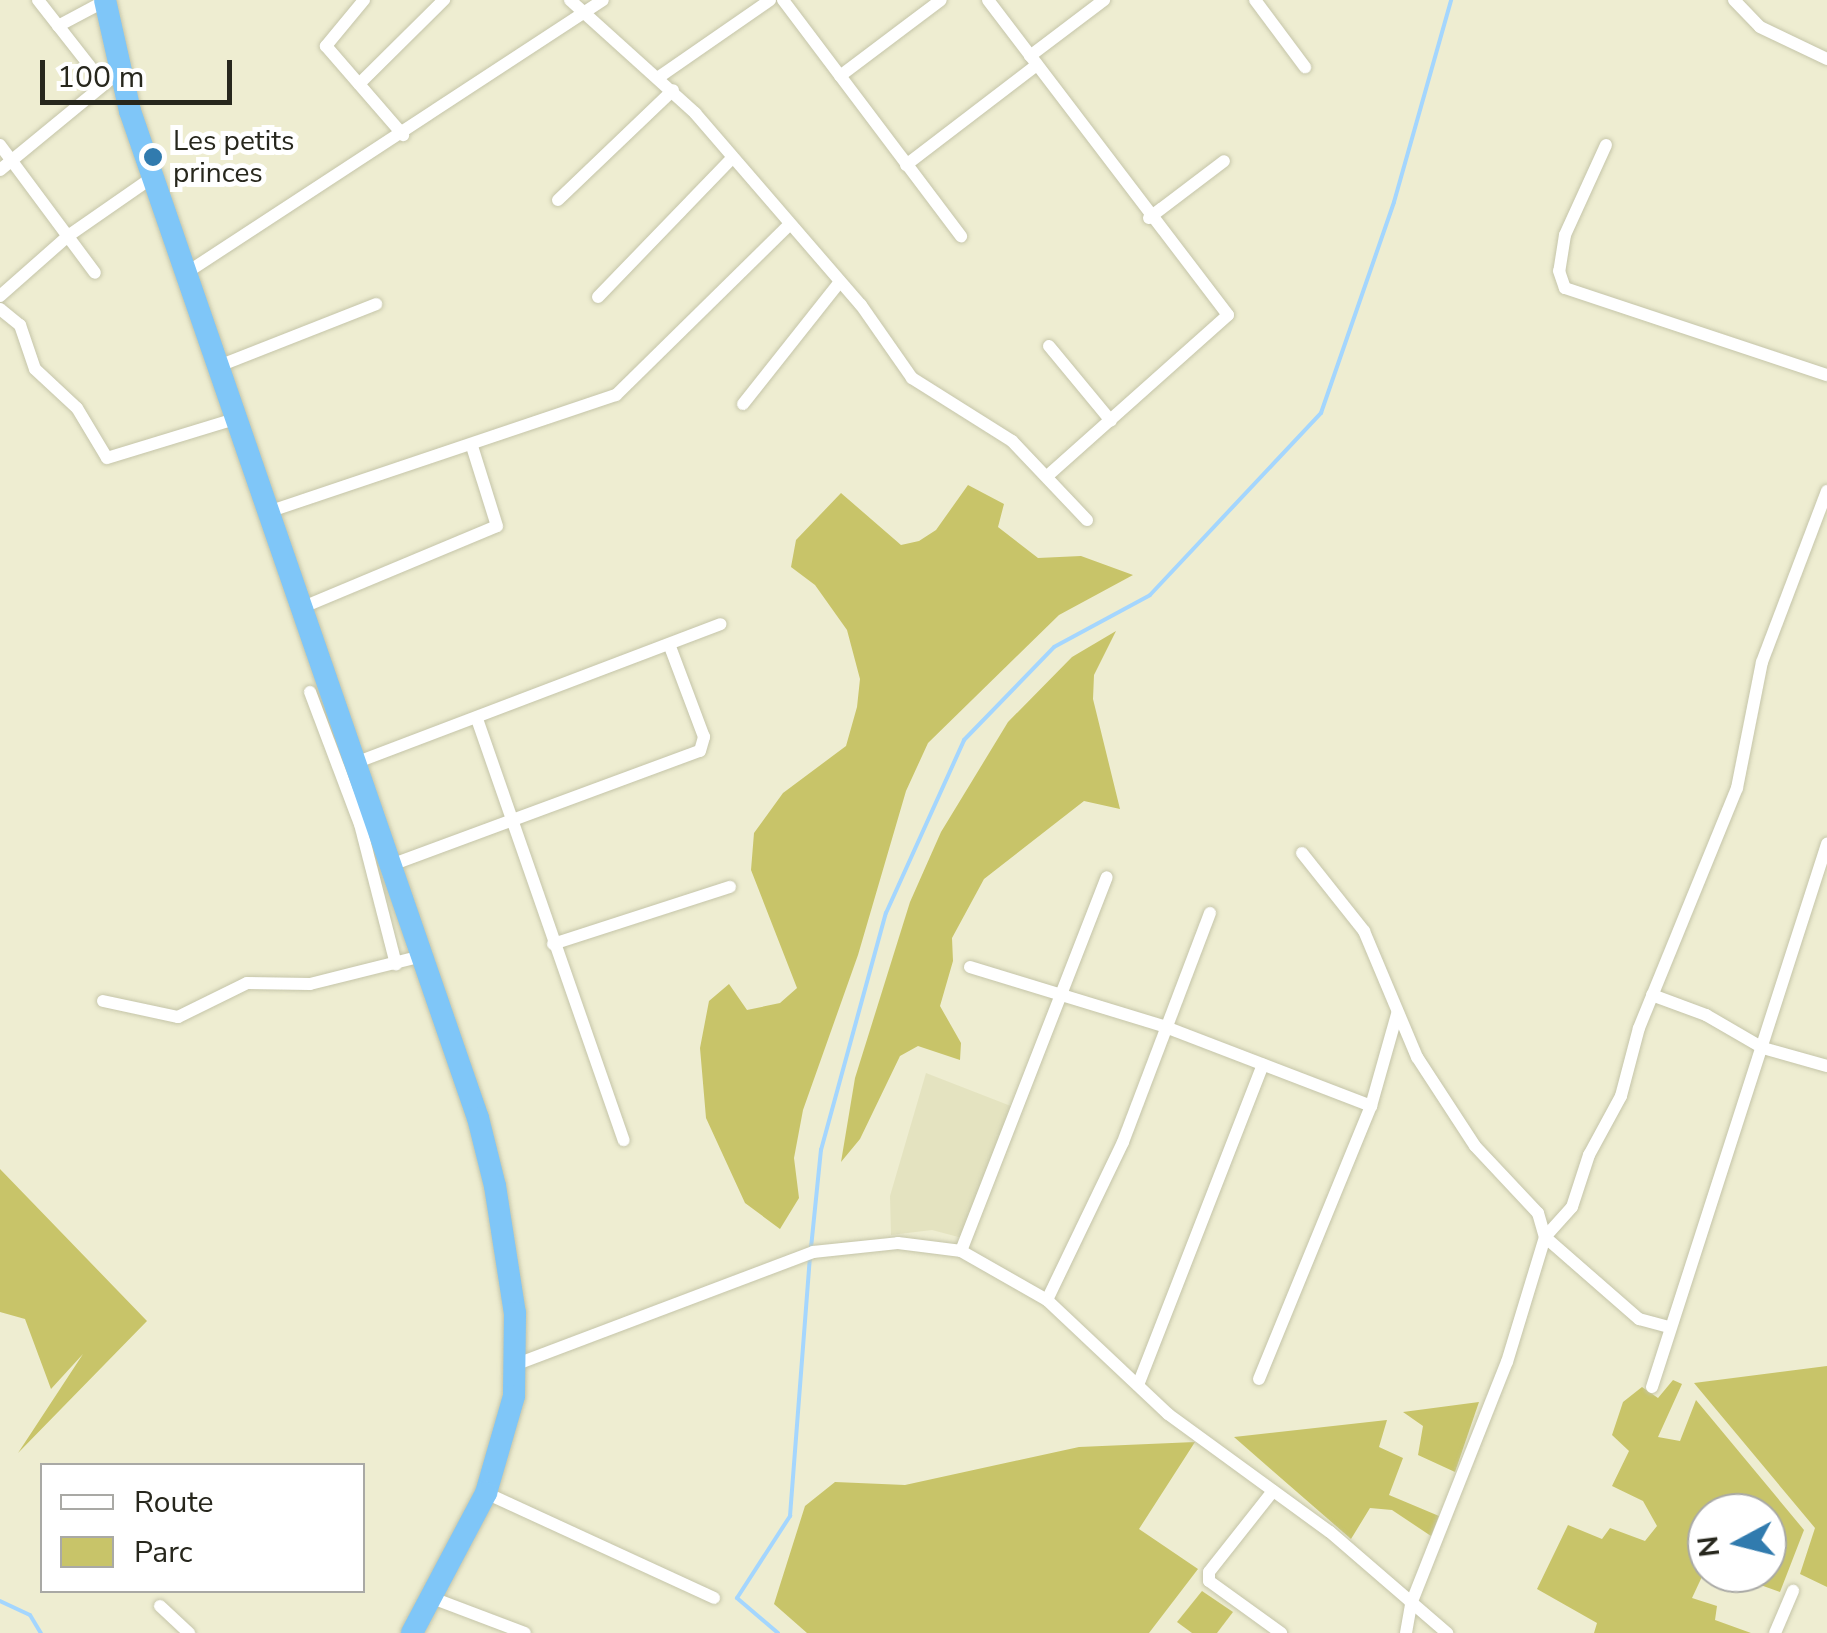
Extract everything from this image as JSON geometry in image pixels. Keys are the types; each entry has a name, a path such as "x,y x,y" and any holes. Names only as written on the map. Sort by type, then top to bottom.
{"highway":[{"path":"105,0 111,78 153,177 238,418 422,956 495,1186 517,1364 509,1424 486,1493 435,1600 412,1633"}],"street":[{"path":"6,165 111,78 58,26 38,0"},
{"path":"58,26 105,0"},
{"path":"364,0 326,46 403,135"},
{"path":"359,84 444,0"},
{"path":"570,0 673,90 840,282 912,378 972,412 1047,476 1087,520"},
{"path":"186,273 403,135 602,0"},
{"path":"659,77 770,0"},
{"path":"783,0 961,236"},
{"path":"840,76 941,0"},
{"path":"988,0 1149,218 1228,316 1047,476"},
{"path":"906,165 1104,0"},
{"path":"1255,0 1305,67"},
{"path":"1737,1 1760,27 1827,59"},
{"path":"558,200 673,90"},
{"path":"0,144 6,165 95,273"},
{"path":"1606,145 1565,235 1559,272 1566,288 1827,375"},
{"path":"598,297 732,158"},
{"path":"1149,218 1224,161"},
{"path":"0,296 68,236 153,177"},
{"path":"268,512 445,448 472,446 632,384 788,226"},
{"path":"743,404 840,282"},
{"path":"218,366 376,304"},
{"path":"0,310 20,325 35,369 78,408 107,458 238,418"},
{"path":"1049,346 1110,422"},
{"path":"301,608 497,526 472,446"},
{"path":"1406,1633 1411,1604 1507,1362 1546,1237 1572,1207 1588,1155 1621,1096 1652,994 1737,788 1762,662 1827,490"},
{"path":"355,763 720,624"},
{"path":"390,865 700,751 704,737 669,644"},
{"path":"310,692 360,824 396,964"},
{"path":"477,719 510,824 624,1140"},
{"path":"1652,1386 1666,1326 1763,1048 1827,844"},
{"path":"1302,854 1358,921 1397,1014 1475,1146 1538,1213 1546,1237 1639,1318 1666,1326"},
{"path":"960,1251 1107,876"},
{"path":"553,944 730,887"},
{"path":"1047,1300 1122,1142 1162,1026 1210,913"},
{"path":"102,1001 178,1017 246,982 310,984 422,956"},
{"path":"970,967 1162,1026 1371,1106"},
{"path":"1652,994 1706,1015 1763,1048 1827,1066"},
{"path":"1259,1379 1371,1106 1397,1014"},
{"path":"1138,1385 1263,1064"},
{"path":"517,1364 813,1252 898,1243 960,1251 1047,1300 1138,1385 1447,1633"},
{"path":"1273,1491 1209,1572 1209,1581 1281,1633"},
{"path":"486,1493 714,1598"},
{"path":"1775,1633 1792,1591"},
{"path":"435,1600 525,1633"},
{"path":"160,1606 189,1633"}],"shaded area":[{"path":"926,1073 1016,1108 966,1239 932,1230 891,1235 890,1196"}],"green space":[{"path":"968,485 1004,504 998,527 1038,558 1081,556 1133,575 1059,615 928,743 906,791 858,955 803,1110 794,1158 799,1198 780,1229 745,1203 706,1118 700,1048 709,1001 729,984 747,1010 780,1003 797,988 751,870 754,833 783,793 846,746 857,707 860,679 847,630 815,585 791,567 796,540 841,493 901,545 919,541 936,530"},
{"path":"1116,631 1094,675 1093,699 1120,809 1084,801 984,879 952,938 953,961 940,1006 961,1043 960,1060 918,1046 900,1056 860,1139 841,1162 855,1078 910,902 941,832 1008,722 1072,657"},
{"path":"0,1169 147,1321 18,1453 83,1354 51,1389 25,1319 0,1312"},
{"path":"1827,1366 1827,1587 1800,1574 1815,1528 1694,1383"},
{"path":"1673,1380 1682,1384 1658,1437 1680,1441 1696,1400 1773,1493 1687,1493 1687,1593 1717,1606 1715,1620 1751,1633 1594,1633 1597,1623 1537,1589 1568,1525 1602,1539 1610,1528 1645,1541 1657,1526 1643,1501 1612,1486 1629,1451 1612,1435 1623,1402 1642,1387 1658,1398"},
{"path":"1479,1402 1455,1472 1418,1455 1423,1426 1403,1412"},
{"path":"1387,1420 1379,1447 1403,1458 1389,1495 1439,1516 1431,1536 1392,1510 1370,1508 1351,1539 1234,1437"},
{"path":"1195,1442 1139,1529 1198,1569 1149,1633 807,1633 774,1604 805,1506 835,1482 905,1485 1079,1447"},
{"path":"1787,1510 1804,1530 1787,1574"},
{"path":"1202,1591 1233,1612 1217,1633 1192,1633 1177,1622"}],"waterway":[{"path":"811,1248 821,1150 886,913 964,740 1054,647 1150,595 1321,413 1394,202 1451,0"},
{"path":"778,1633 737,1598 790,1516 810,1258"},
{"path":"0,1601 30,1615 41,1633"}],"place":[{"name":"Les petits princes","path":"153,157"}]}
